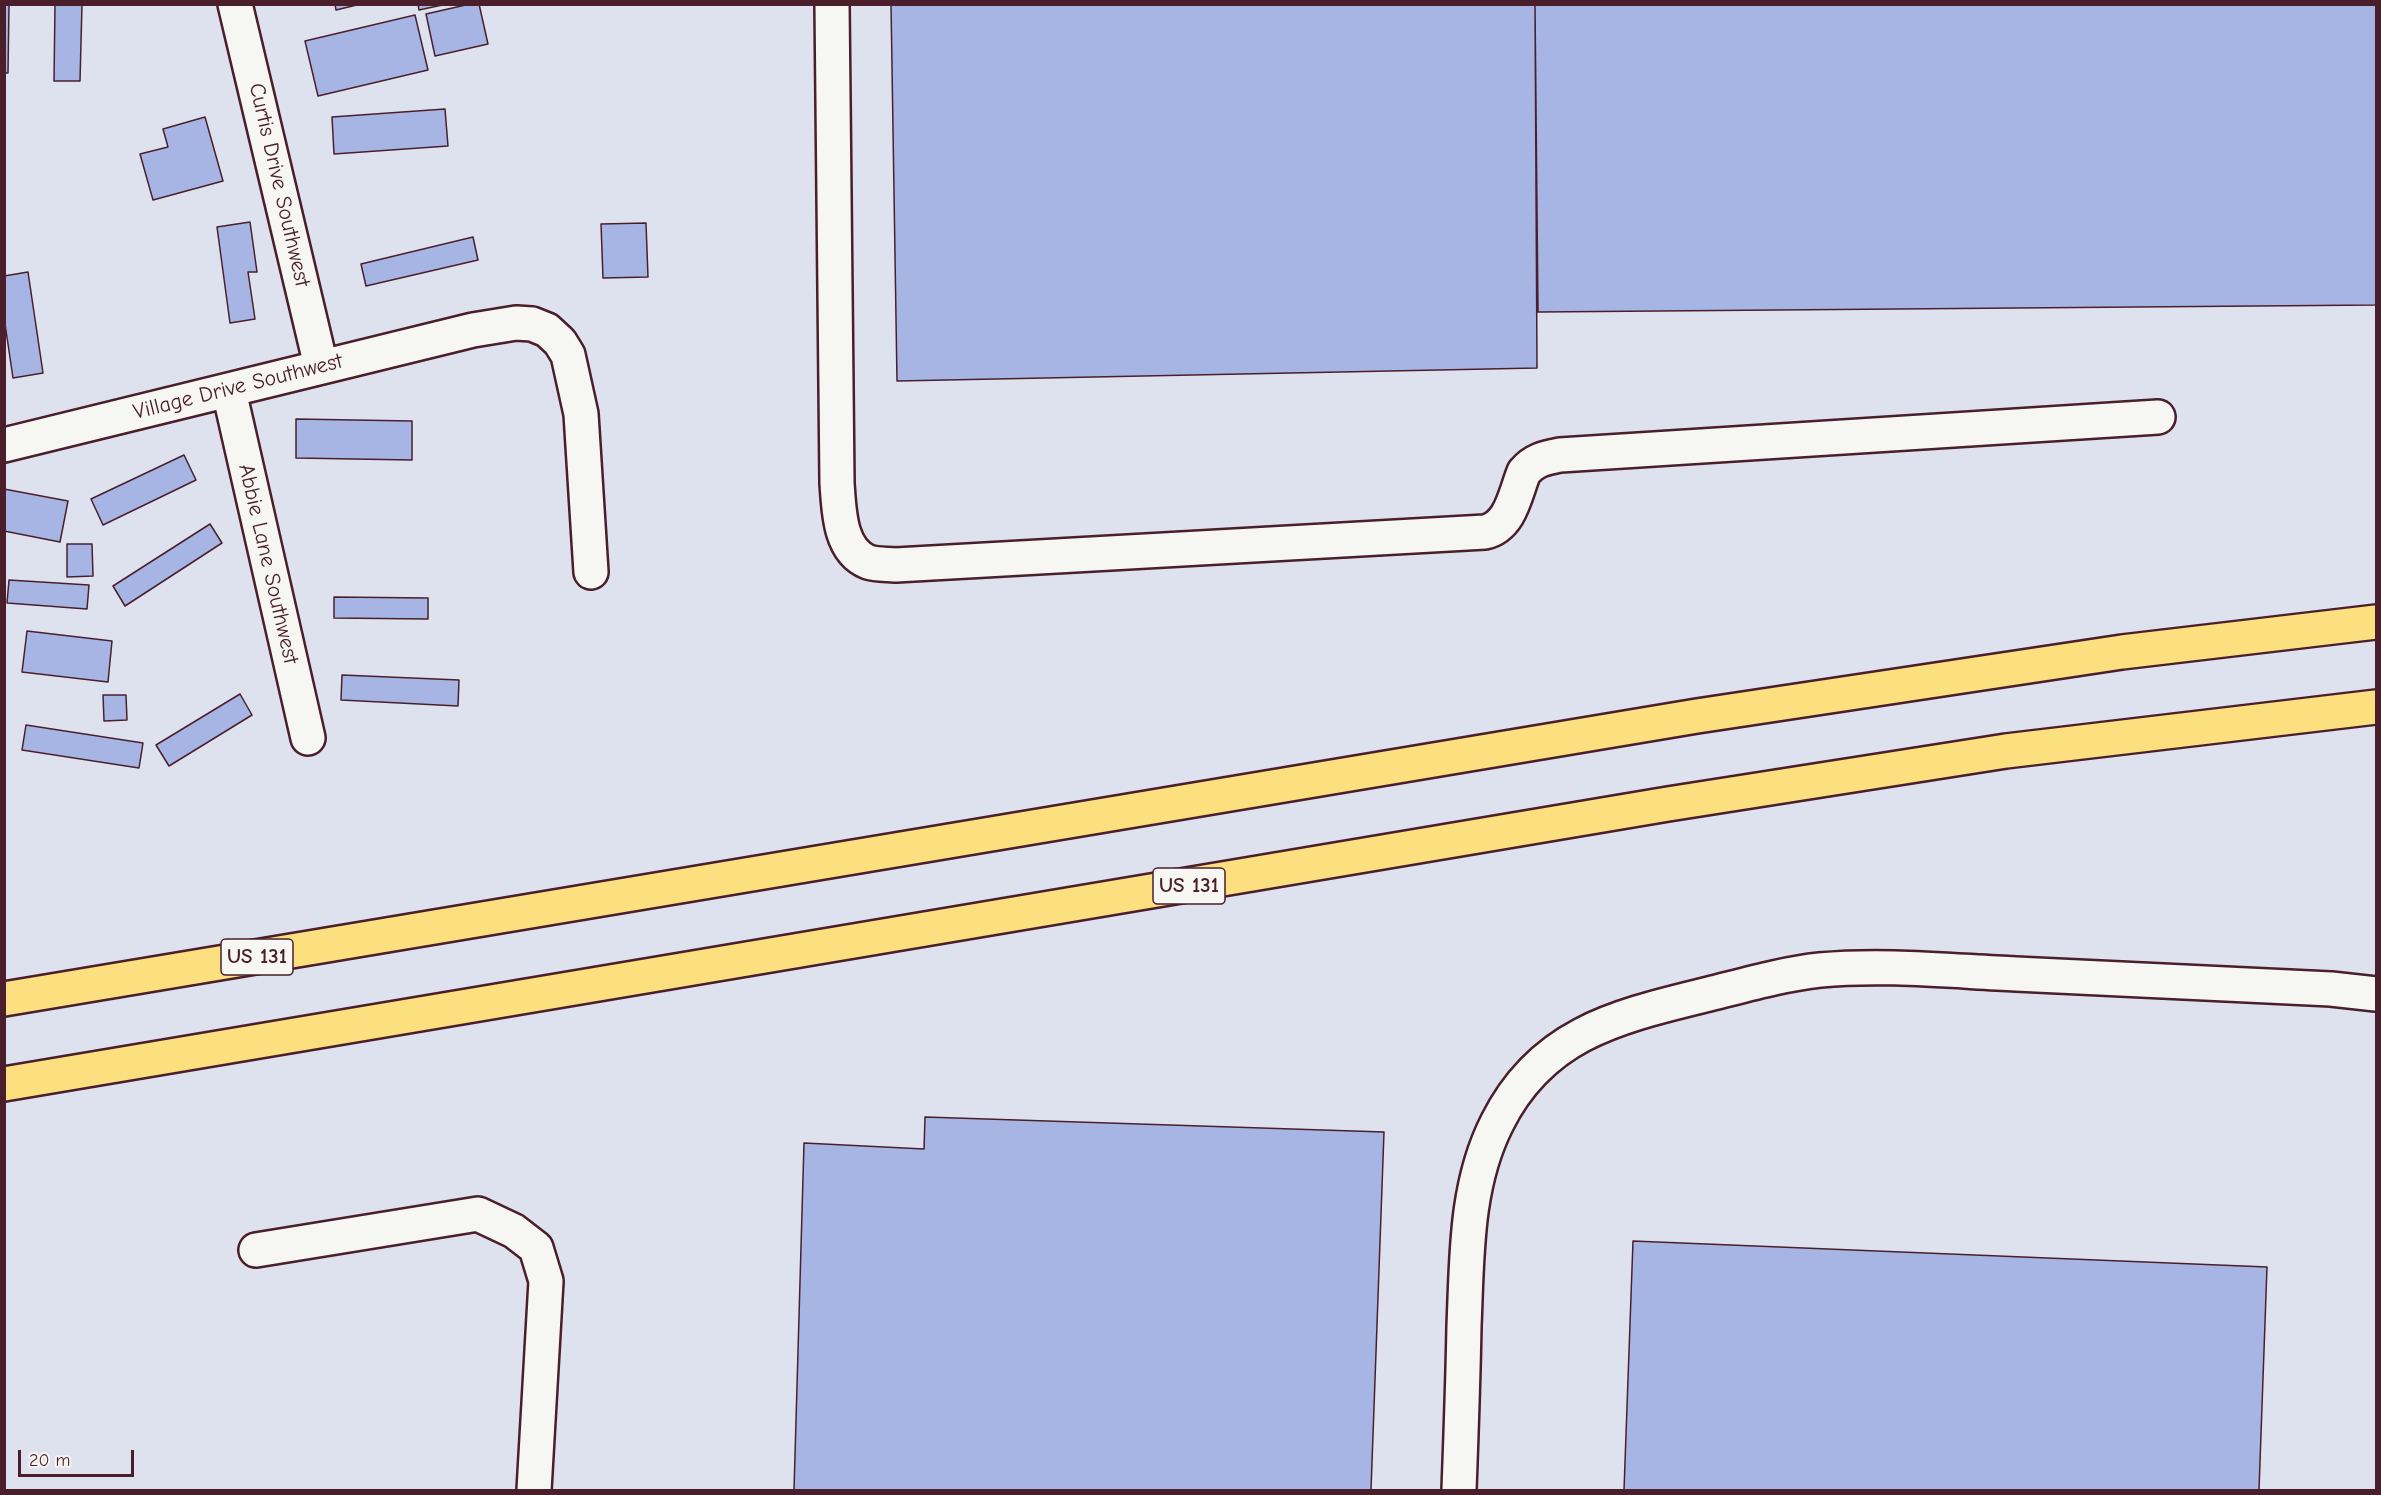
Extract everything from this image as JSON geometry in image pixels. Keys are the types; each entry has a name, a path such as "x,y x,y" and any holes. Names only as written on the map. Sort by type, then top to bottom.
{"highway":[{"name":"US 131","path":"4,999 1697,716 2122,652 2376,622"},
{"name":"US 131","path":"4,1084 1668,804 2006,751 2376,706"}],"street":[{"name":"Curtis Drive Southwest","path":"235,4 321,366"},
{"path":"832,4 838,495 844,534 859,557 870,563 896,565 1485,532 1495,530 1503,523 1524,472 1529,466 1538,460 1560,455 2158,417"},
{"name":"Village Drive Southwest","path":"4,445 472,330 516,323 532,324 547,330 560,342 568,355 581,414 591,572"},
{"name":"Abbie Lane Southwest","path":"229,391 308,738"},
{"path":"1459,1491 1467,1255 1474,1190 1485,1148 1497,1121 1515,1092 1529,1074 1573,1039 1629,1014 1758,981 1819,970 1920,970 2331,989 2376,994"},
{"path":"256,1250 478,1214 514,1231 536,1248 546,1281 534,1491"}],"building":[{"path":"4,4 9,4 8,73 4,73"},
{"path":"55,4 82,4 80,81 54,81"},
{"path":"335,4 361,4 336,10"},
{"path":"418,4 447,4 419,10"},
{"path":"479,4 488,44 435,56 426,14"},
{"path":"891,4 1535,4 1537,368 897,381"},
{"path":"1535,4 2376,4 2376,305 1538,312"},
{"path":"415,15 428,70 318,96 305,41"},
{"path":"445,109 448,146 334,154 332,117"},
{"path":"205,117 223,181 153,200 140,154 168,147 163,129"},
{"path":"250,222 257,272 248,272 255,319 230,323 217,227"},
{"path":"646,223 648,277 603,278 601,224"},
{"path":"473,237 478,260 366,286 361,264"},
{"path":"28,272 43,373 13,378 4,317 4,276"},
{"path":"296,419 412,421 412,460 296,458"},
{"path":"184,455 196,480 103,525 91,499"},
{"path":"4,489 68,501 60,542 4,531"},
{"path":"210,524 222,543 125,606 113,586"},
{"path":"67,544 92,544 93,576 67,577"},
{"path":"9,580 89,585 87,609 7,603"},
{"path":"334,597 428,598 428,619 334,618"},
{"path":"27,631 112,641 108,682 22,672"},
{"path":"342,675 459,680 458,706 341,700"},
{"path":"240,694 252,715 169,766 156,745"},
{"path":"103,695 126,695 127,720 104,721"},
{"path":"26,725 143,743 139,768 22,750"},
{"path":"925,1117 1384,1132 1371,1490 794,1490 804,1143 924,1149"},
{"path":"1633,1241 2267,1267 2259,1490 1624,1490"}]}
